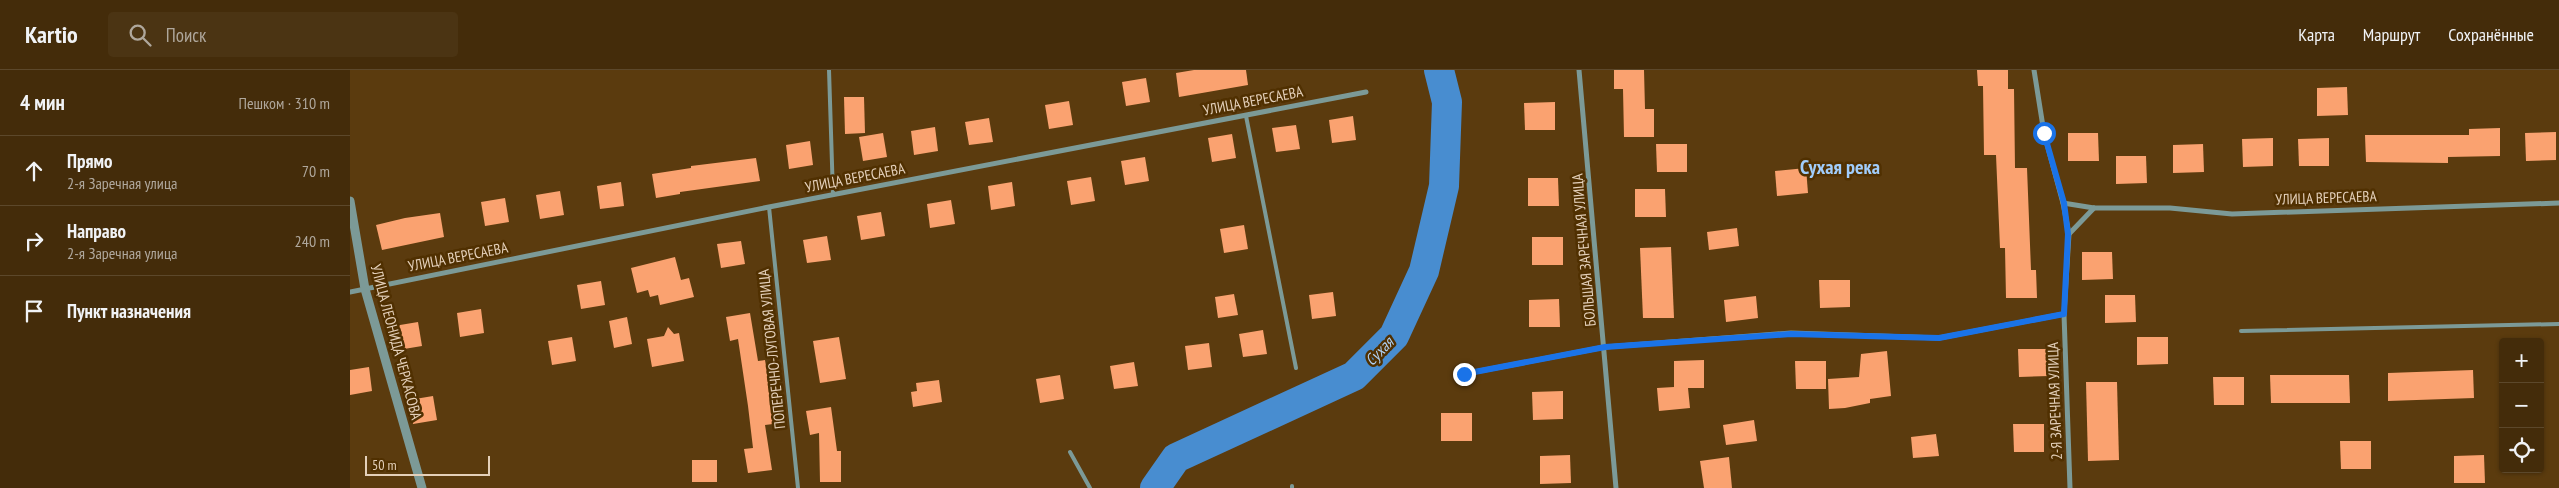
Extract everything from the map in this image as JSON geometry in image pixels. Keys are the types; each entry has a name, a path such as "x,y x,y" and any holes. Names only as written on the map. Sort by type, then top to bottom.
{"street":[{"name":"БОЛЬШАЯ ЗАРЕЧНАЯ УЛИЦА","path":"1579,70 1616,488"},
{"name":"2-Я ЗАРЕЧНАЯ УЛИЦА","path":"2034,70 2044,133 2064,203 2068,234 2064,314 2070,488"},
{"name":"УЛИЦА ВЕРЕСАЕВА","path":"350,292 833,195 1366,92"},
{"name":"УЛИЦА ЛЕОНИДА ЧЕРКАСОВА","path":"350,201 366,289 422,488"},
{"name":"УЛИЦА ВЕРЕСАЕВА","path":"2064,203 2094,208 2170,208 2232,214 2559,203"},
{"path":"2068,234 2094,208"},
{"path":"1464,374 1605,347 1791,334 1939,338 2064,314"}],"lane":[{"path":"829,70 833,195"},
{"path":"1246,116 1296,368"},
{"name":"ПОПЕРЕЧНО-ЛУГОВАЯ УЛИЦА","path":"770,208 798,488"},
{"path":"2241,330 2559,324"},
{"path":"1070,452 1090,488"}],"building":[{"path":"1194,70 1246,70 1248,85 1179,97 1176,73"},
{"path":"1614,70 1644,70 1645,109 1654,109 1654,137 1624,137 1623,89 1614,89"},
{"path":"1977,70 2008,70 2008,89 2014,89 2015,168 2027,168 2031,270 2036,270 2037,298 2006,298 2005,248 2000,248 1996,155 1984,155 1983,86 1978,86"},
{"path":"1146,78 1150,102 1126,106 1122,82"},
{"path":"2347,87 2348,115 2317,116 2317,88"},
{"path":"844,97 864,97 865,133 845,134"},
{"path":"1069,101 1073,125 1049,129 1045,105"},
{"path":"1555,102 1555,130 1525,130 1524,103"},
{"path":"1353,116 1356,140 1332,143 1329,120"},
{"path":"989,118 993,142 969,145 965,122"},
{"path":"1296,125 1300,149 1276,152 1272,128"},
{"path":"935,127 938,151 914,155 911,131"},
{"path":"2500,128 2500,156 2448,157 2448,163 2366,162 2365,135 2469,135 2469,129"},
{"path":"2556,132 2556,160 2526,161 2525,133"},
{"path":"883,133 887,157 863,161 859,137"},
{"path":"2068,133 2098,133 2099,161 2068,161"},
{"path":"1232,134 1236,158 1212,162 1208,138"},
{"path":"2273,138 2273,166 2243,167 2242,139"},
{"path":"2329,138 2329,166 2299,166 2298,139"},
{"path":"810,141 813,165 789,169 786,145"},
{"path":"1656,144 1687,144 1687,172 1657,172"},
{"path":"2203,144 2204,172 2173,173 2173,145"},
{"path":"2116,156 2146,156 2147,183 2116,184"},
{"path":"1145,157 1149,181 1125,185 1121,161"},
{"path":"756,158 760,181 680,192 680,194 656,198 652,174 691,168 691,166"},
{"path":"1806,168 1808,193 1777,196 1775,171"},
{"path":"1091,177 1095,201 1071,205 1067,181"},
{"path":"1528,178 1558,178 1559,206 1528,206"},
{"path":"621,182 624,206 600,209 597,186"},
{"path":"1012,182 1015,206 991,210 988,186"},
{"path":"1635,189 1665,189 1666,217 1635,217"},
{"path":"560,191 564,215 540,219 536,195"},
{"path":"505,198 509,222 485,226 481,202"},
{"path":"951,200 955,224 930,228 927,204"},
{"path":"881,212 885,236 861,240 857,216"},
{"path":"440,213 444,237 382,250 376,225 405,218"},
{"path":"1244,225 1248,249 1224,253 1220,229"},
{"path":"1737,228 1739,246 1709,250 1707,232"},
{"path":"827,236 831,260 807,263 803,240"},
{"path":"1532,237 1563,237 1563,265 1532,265"},
{"path":"741,241 745,264 721,268 717,244"},
{"path":"1671,247 1674,318 1643,318 1640,248"},
{"path":"2082,252 2112,252 2113,279 2082,280"},
{"path":"675,257 681,280 689,278 694,297 660,305 658,295 650,297 648,290 637,293 631,268"},
{"path":"1819,280 1850,280 1850,307 1820,308"},
{"path":"601,281 605,305 581,309 577,285"},
{"path":"1333,292 1336,316 1312,319 1309,295"},
{"path":"1234,294 1238,315 1218,318 1215,297"},
{"path":"2105,295 2135,295 2136,322 2105,323"},
{"path":"1756,296 1758,318 1726,322 1724,300"},
{"path":"1559,299 1560,327 1529,327 1529,300"},
{"path":"481,309 484,333 460,337 457,313"},
{"path":"750,313 758,361 765,360 772,403 779,402 781,423 765,425 772,470 748,473 744,449 753,448 748,406 738,339 730,341 726,317"},
{"path":"627,317 632,344 614,348 609,321"},
{"path":"418,322 422,346 398,350 394,326"},
{"path":"668,327 674,334 679,333 684,361 652,367 647,339 664,336"},
{"path":"1263,330 1267,354 1243,357 1239,334"},
{"path":"572,337 576,361 552,365 548,341"},
{"path":"839,337 846,379 820,383 813,341"},
{"path":"2137,337 2168,337 2168,364 2137,365"},
{"path":"1209,343 1212,367 1188,370 1185,346"},
{"path":"2018,349 2049,349 2049,376 2019,377"},
{"path":"1887,351 1891,396 1870,399 1870,403 1829,409 1828,379 1859,377 1861,354"},
{"path":"1704,360 1704,388 1688,388 1690,408 1659,411 1657,388 1674,387 1674,361"},
{"path":"1795,361 1826,361 1826,389 1796,389"},
{"path":"1134,362 1138,386 1114,389 1110,366"},
{"path":"369,367 372,391 350,395 350,370"},
{"path":"2473,370 2474,398 2388,401 2388,373"},
{"path":"1060,375 1064,399 1040,403 1036,379"},
{"path":"2270,375 2349,375 2350,403 2271,403"},
{"path":"2213,377 2244,377 2244,405 2214,405"},
{"path":"939,380 942,402 913,407 911,392 917,391 916,383"},
{"path":"2086,382 2117,382 2119,460 2088,461"},
{"path":"1563,391 1563,419 1533,420 1532,392"},
{"path":"433,396 437,420 413,424 409,400"},
{"path":"831,407 837,451 841,451 841,482 820,482 819,433 810,435 806,411"},
{"path":"1441,413 1472,413 1472,441 1441,441"},
{"path":"1754,420 1757,441 1726,445 1723,425"},
{"path":"2013,424 2044,424 2044,452 2014,452"},
{"path":"1936,434 1939,456 1913,458 1911,437"},
{"path":"2340,441 2371,441 2371,469 2341,469"},
{"path":"1570,455 1571,483 1540,484 1540,456"},
{"path":"2484,455 2485,483 2454,483 2454,456"},
{"path":"1729,457 1732,488 1704,488 1700,461"},
{"path":"692,460 717,460 717,482 692,482"}],"waterway":[{"name":"Сухая","path":"1155,488 1176,458 1354,376 1394,336 1424,271 1444,186 1447,102 1439,70"}],"district":[{"name":"Сухая река","path":"1840,167"}],"route":[{"path":"1464,374 1605,347 1791,334 1939,338 2064,314 2068,234 2064,203 2044,133"}]}
